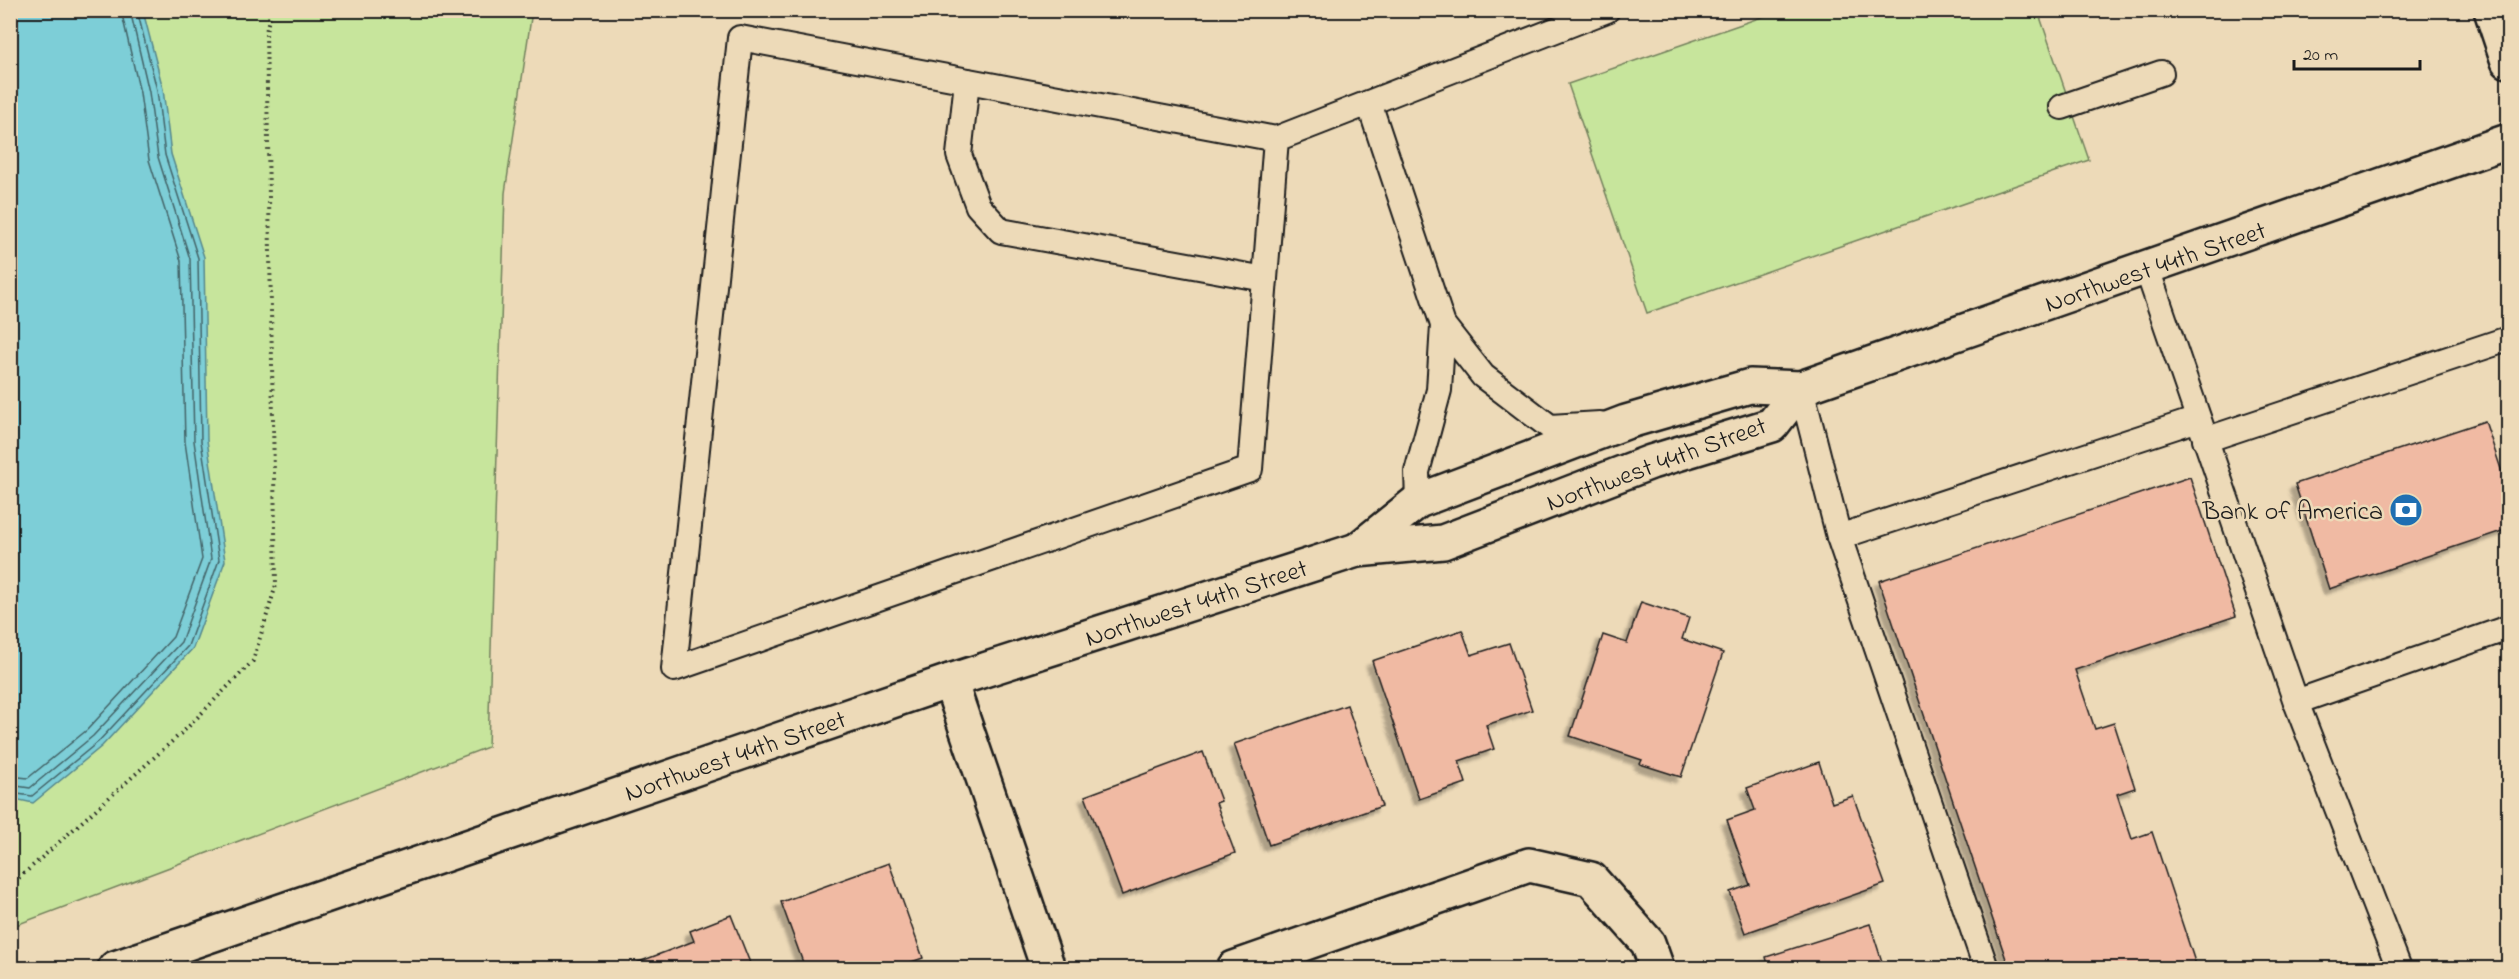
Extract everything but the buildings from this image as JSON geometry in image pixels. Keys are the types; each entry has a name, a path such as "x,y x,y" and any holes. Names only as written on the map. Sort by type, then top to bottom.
{"street":[{"path":"2491,10 2508,61"},
{"name":"Northwest 44th Street","path":"1358,550 1418,501 1626,422 1750,387 1801,388 2508,141"},
{"name":"Northwest 44th Street","path":"115,969 950,681 1358,550 1443,542 1651,462 1772,425 1801,388"},
{"path":"950,681 1048,969"},
{"path":"1234,969 1529,865 1592,879 1648,943 1657,969"}],"lane":[{"path":"1276,139 1250,469 674,669 740,38 1276,139 1607,10"},
{"path":"2062,107 2161,74"},
{"path":"967,81 959,155 978,206 1001,231 1265,279"},
{"path":"1369,103 1443,325 1483,376 1551,427 1626,422"},
{"path":"2147,269 2295,702 2399,969"},
{"path":"1418,501 1417,472 1438,390 1443,325"},
{"path":"1839,537 2508,339"},
{"path":"1801,388 1839,537 1986,969"},
{"path":"2295,702 2508,628"}],"path":[{"path":"10,886 186,729 253,661 270,607 276,585 266,32 271,10"}],"green space":[{"path":"11,11 532,11 505,193 488,747 11,927"},
{"path":"1779,11 2038,11 2089,160 1647,313 1568,84"}],"water":[{"path":"11,10 143,11 163,89 171,154 204,257 207,440 225,561 193,648 102,746 33,803 10,798"}],"place":[{"name":"Bank of America","path":"2406,510"}]}
